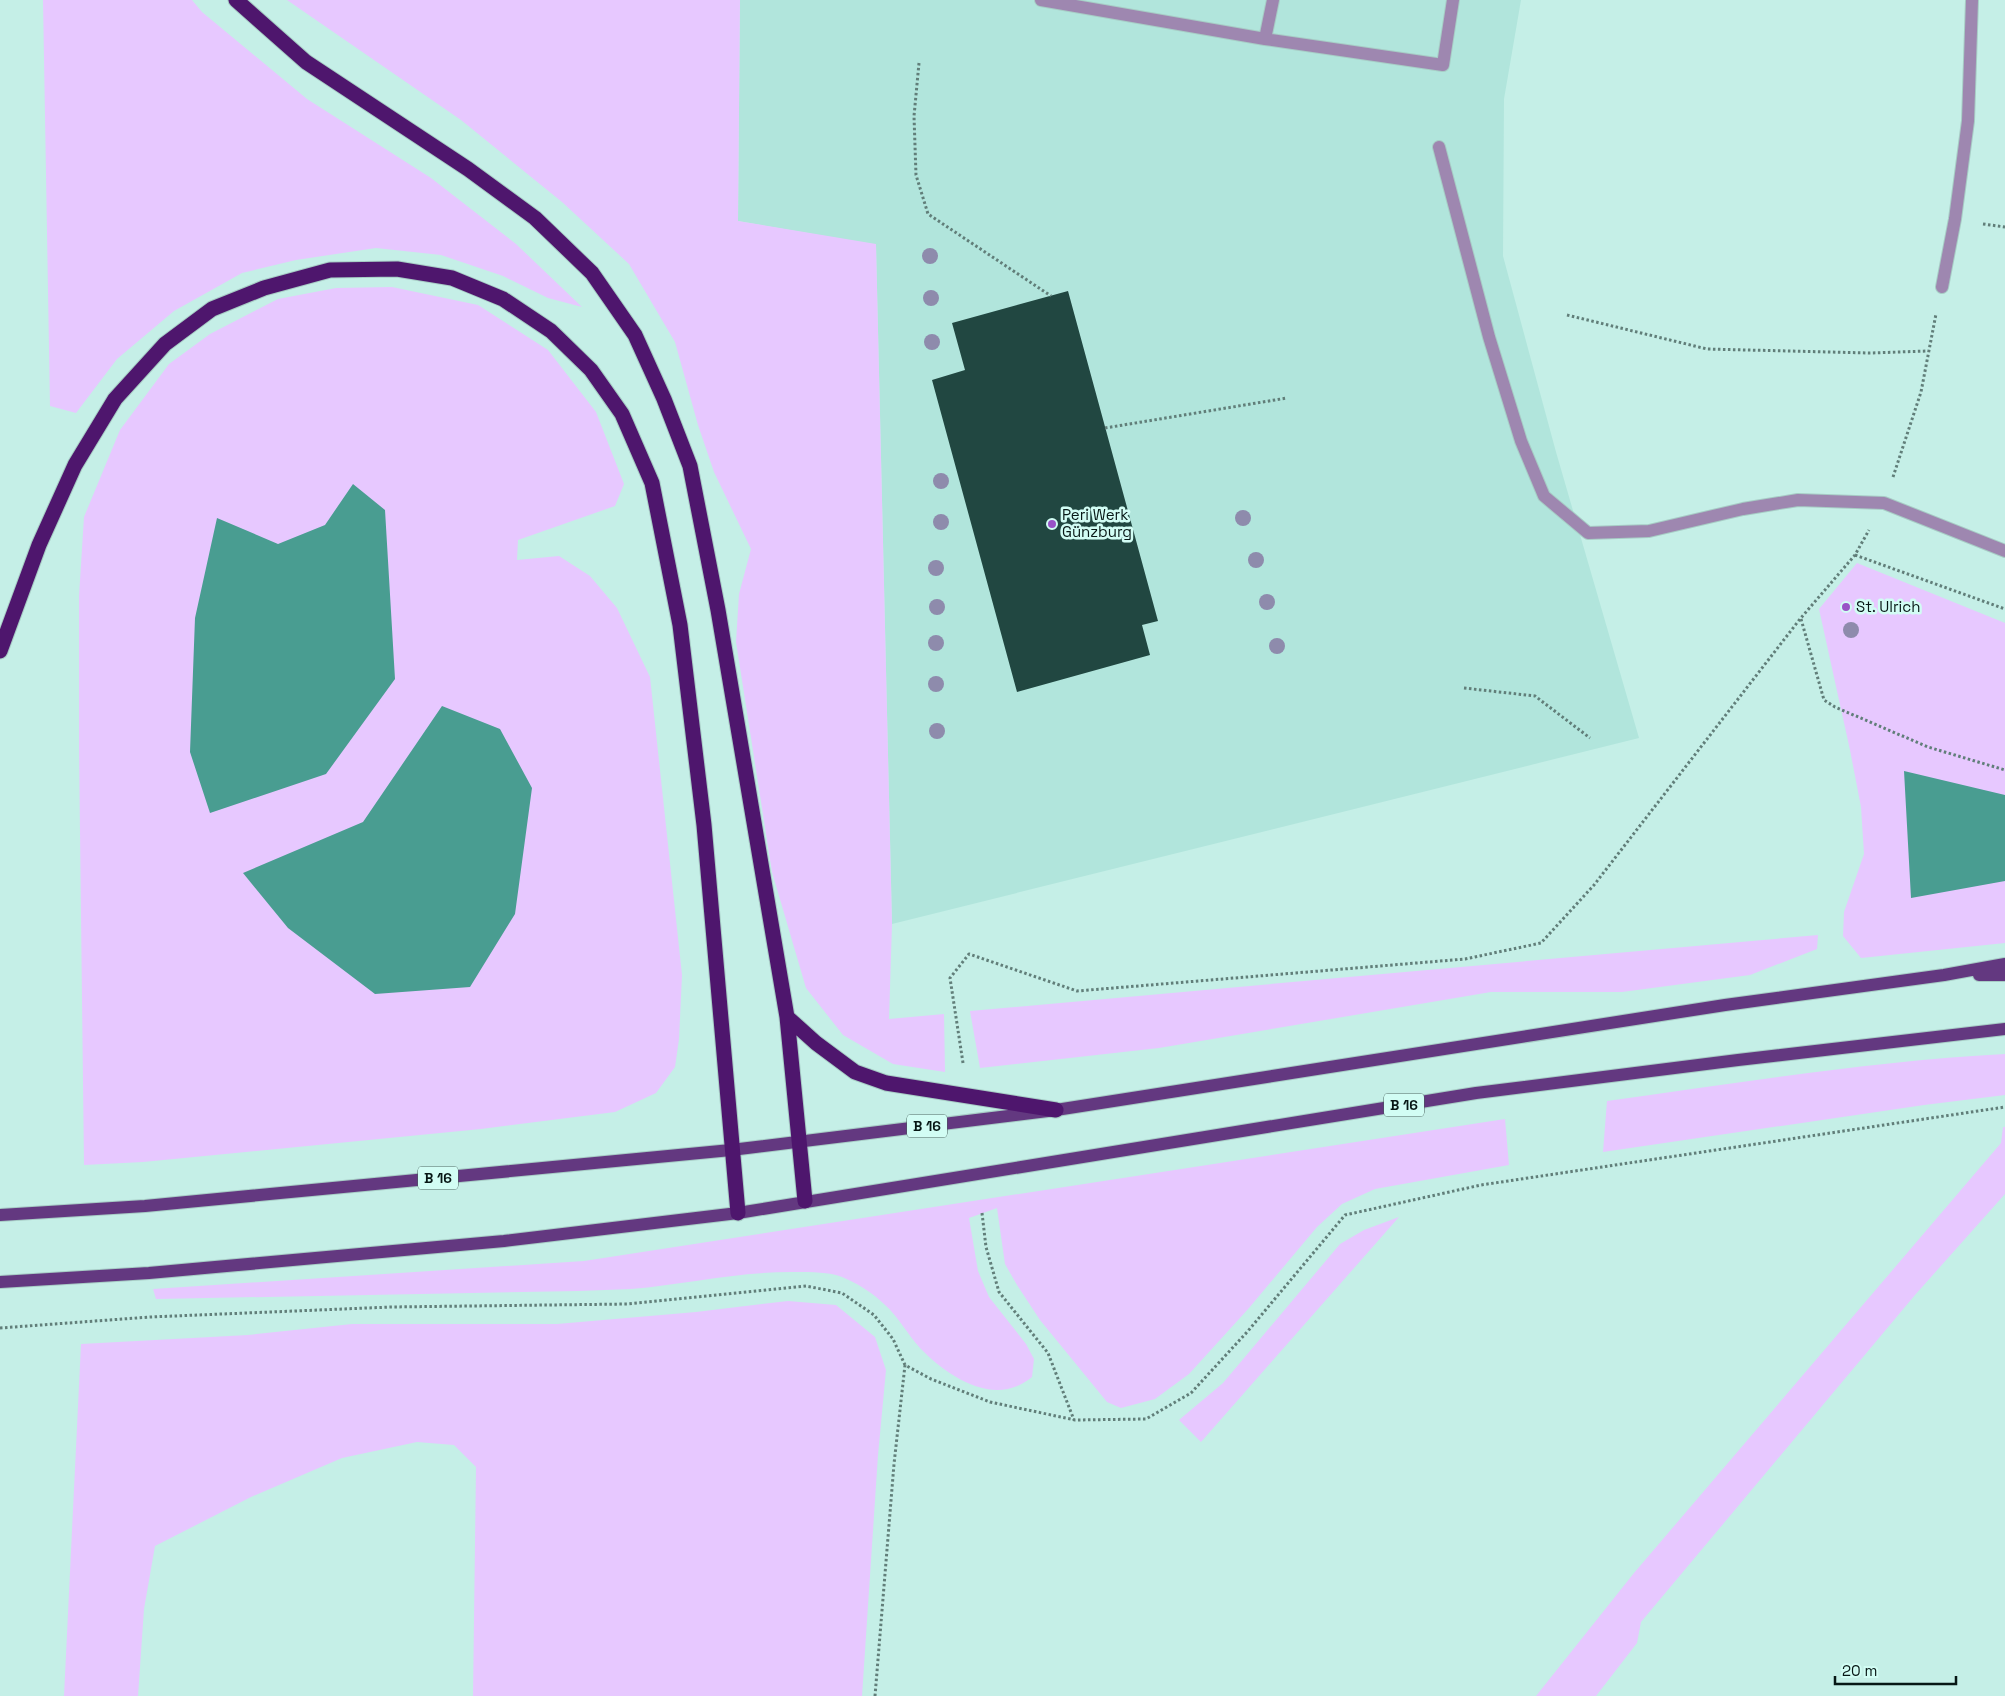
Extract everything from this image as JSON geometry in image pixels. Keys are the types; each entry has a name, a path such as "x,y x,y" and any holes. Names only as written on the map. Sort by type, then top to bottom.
{"highway":[{"path":"236,0 306,62 468,169 535,218 592,274 635,334 664,399 690,466 719,620 788,1017 805,1201"},
{"path":"0,651 40,545 75,465 115,398 165,344 212,309 264,288 330,270 397,269 452,278 503,299 551,331 591,370 622,414 652,483 680,625 702,806 738,1213"},
{"path":"788,1017 816,1043 854,1072 886,1083 1056,1110"}],"main road":[{"path":"1944,975 2005,964"},
{"name":"B 16","path":"0,1215 145,1206 799,1142 1056,1110 1725,1005 1944,975 2005,975"},
{"name":"B 16","path":"0,1282 149,1273 504,1241 738,1213 1476,1093 2005,1029"}],"street":[{"path":"1041,0 1265,39 1443,65 1453,0"},
{"path":"1265,39 1273,0"},
{"path":"1942,287 1955,219 1968,121 1972,0"},
{"path":"1439,148 1489,337 1521,441 1544,496 1588,532 1649,531 1743,509 1798,500 1884,503 2005,551"}],"path":[{"path":"919,63 914,116 916,176 928,214 1051,296"},
{"path":"1884,503 1921,392 1942,287"},
{"path":"1567,315 1707,348 1870,353 1928,351"},
{"path":"1105,428 1288,398"},
{"path":"963,1063 950,978 969,954 1077,991 1465,959 1541,943 1594,885 1800,619 1855,555 2005,609"},
{"path":"1800,619 1824,700 1835,707 1928,748 2005,770"},
{"path":"1464,688 1535,696 1590,738"},
{"path":"905,1365 931,1379 990,1402 1075,1420 1146,1419 1191,1393 1248,1332 1345,1215 1481,1185 2005,1107"},
{"path":"982,1213 986,1247 999,1292 1048,1353 1075,1420"},
{"path":"0,1328 150,1317 391,1306 628,1304 806,1286 842,1293 874,1315 893,1339 905,1365 894,1464 875,1696"}],"shaded area":[{"path":"43,0 192,0 202,12 307,99 431,178 516,244 582,307 548,298 503,276 441,255 376,248 296,260 242,273 174,311 117,359 76,413 50,406"},
{"path":"287,0 740,0 738,221 876,244 892,924 889,1019 944,1014 945,1072 893,1064 843,1035 806,988 772,872 736,642 739,594 751,549 714,472 698,425 675,342 629,264 562,202 461,120"},
{"path":"740,0 1521,0 1504,99 1503,256 1556,452 1639,738 892,924 876,245 738,221"},
{"path":"392,287 478,305 548,350 596,412 624,484 615,506 518,540 517,560 559,556 590,576 617,608 650,677 682,975 679,1039 675,1067 656,1093 615,1112 481,1129 143,1162 84,1165 79,596 84,517 120,430 169,364 210,334 278,299 336,288"},
{"path":"353,484 385,510 395,679 326,774 210,813 190,752 195,618 217,518 278,544 325,525"},
{"path":"1857,563 2005,623 2005,943 1861,958 1843,936 1844,912 1864,854 1861,807 1819,609"},
{"path":"442,706 500,729 532,788 515,914 470,987 375,994 288,928 243,873 363,822"},
{"path":"1904,771 2005,795 2005,881 1911,898"},
{"path":"1818,935 1817,949 1750,975 1622,992 1491,992 1159,1048 980,1068 970,1011"},
{"path":"2005,1054 2005,1095 1603,1152 1607,1101 1855,1067"},
{"path":"1505,1119 1509,1165 1375,1189 1342,1204 1317,1227 1249,1308 1189,1374 1155,1399 1121,1408 1107,1402 1040,1320 1017,1285 1005,1264 997,1208 969,1218 978,1271 989,1297 1026,1344 1034,1359 1032,1377 1018,1386 1003,1390 973,1385 944,1369 920,1348 894,1314 875,1296 848,1279 826,1273 776,1272 652,1287 578,1291 156,1299 153,1289 584,1261"},
{"path":"2003,1127 2005,1127 2005,1194 1915,1295 1641,1622 1637,1643 1596,1696 1536,1696 1634,1573 2001,1143"},
{"path":"1399,1217 1201,1442 1179,1420 1223,1383 1340,1244 1364,1230"},
{"path":"788,1301 836,1305 875,1337 886,1370 878,1455 862,1696 473,1696 476,1467 454,1445 417,1442 342,1458 251,1497 155,1546 144,1609 138,1696 64,1696 81,1344 248,1335 352,1324 557,1324 696,1312"}],"building":[{"name":"Peri Werk Günzburg","path":"1068,291 1158,621 1142,625 1150,655 1017,692 932,380 965,370 952,323"}],"place":[{"name":"Peri Werk Günzburg","path":"1052,524"},
{"name":"St. Ulrich","path":"1846,607"}]}
